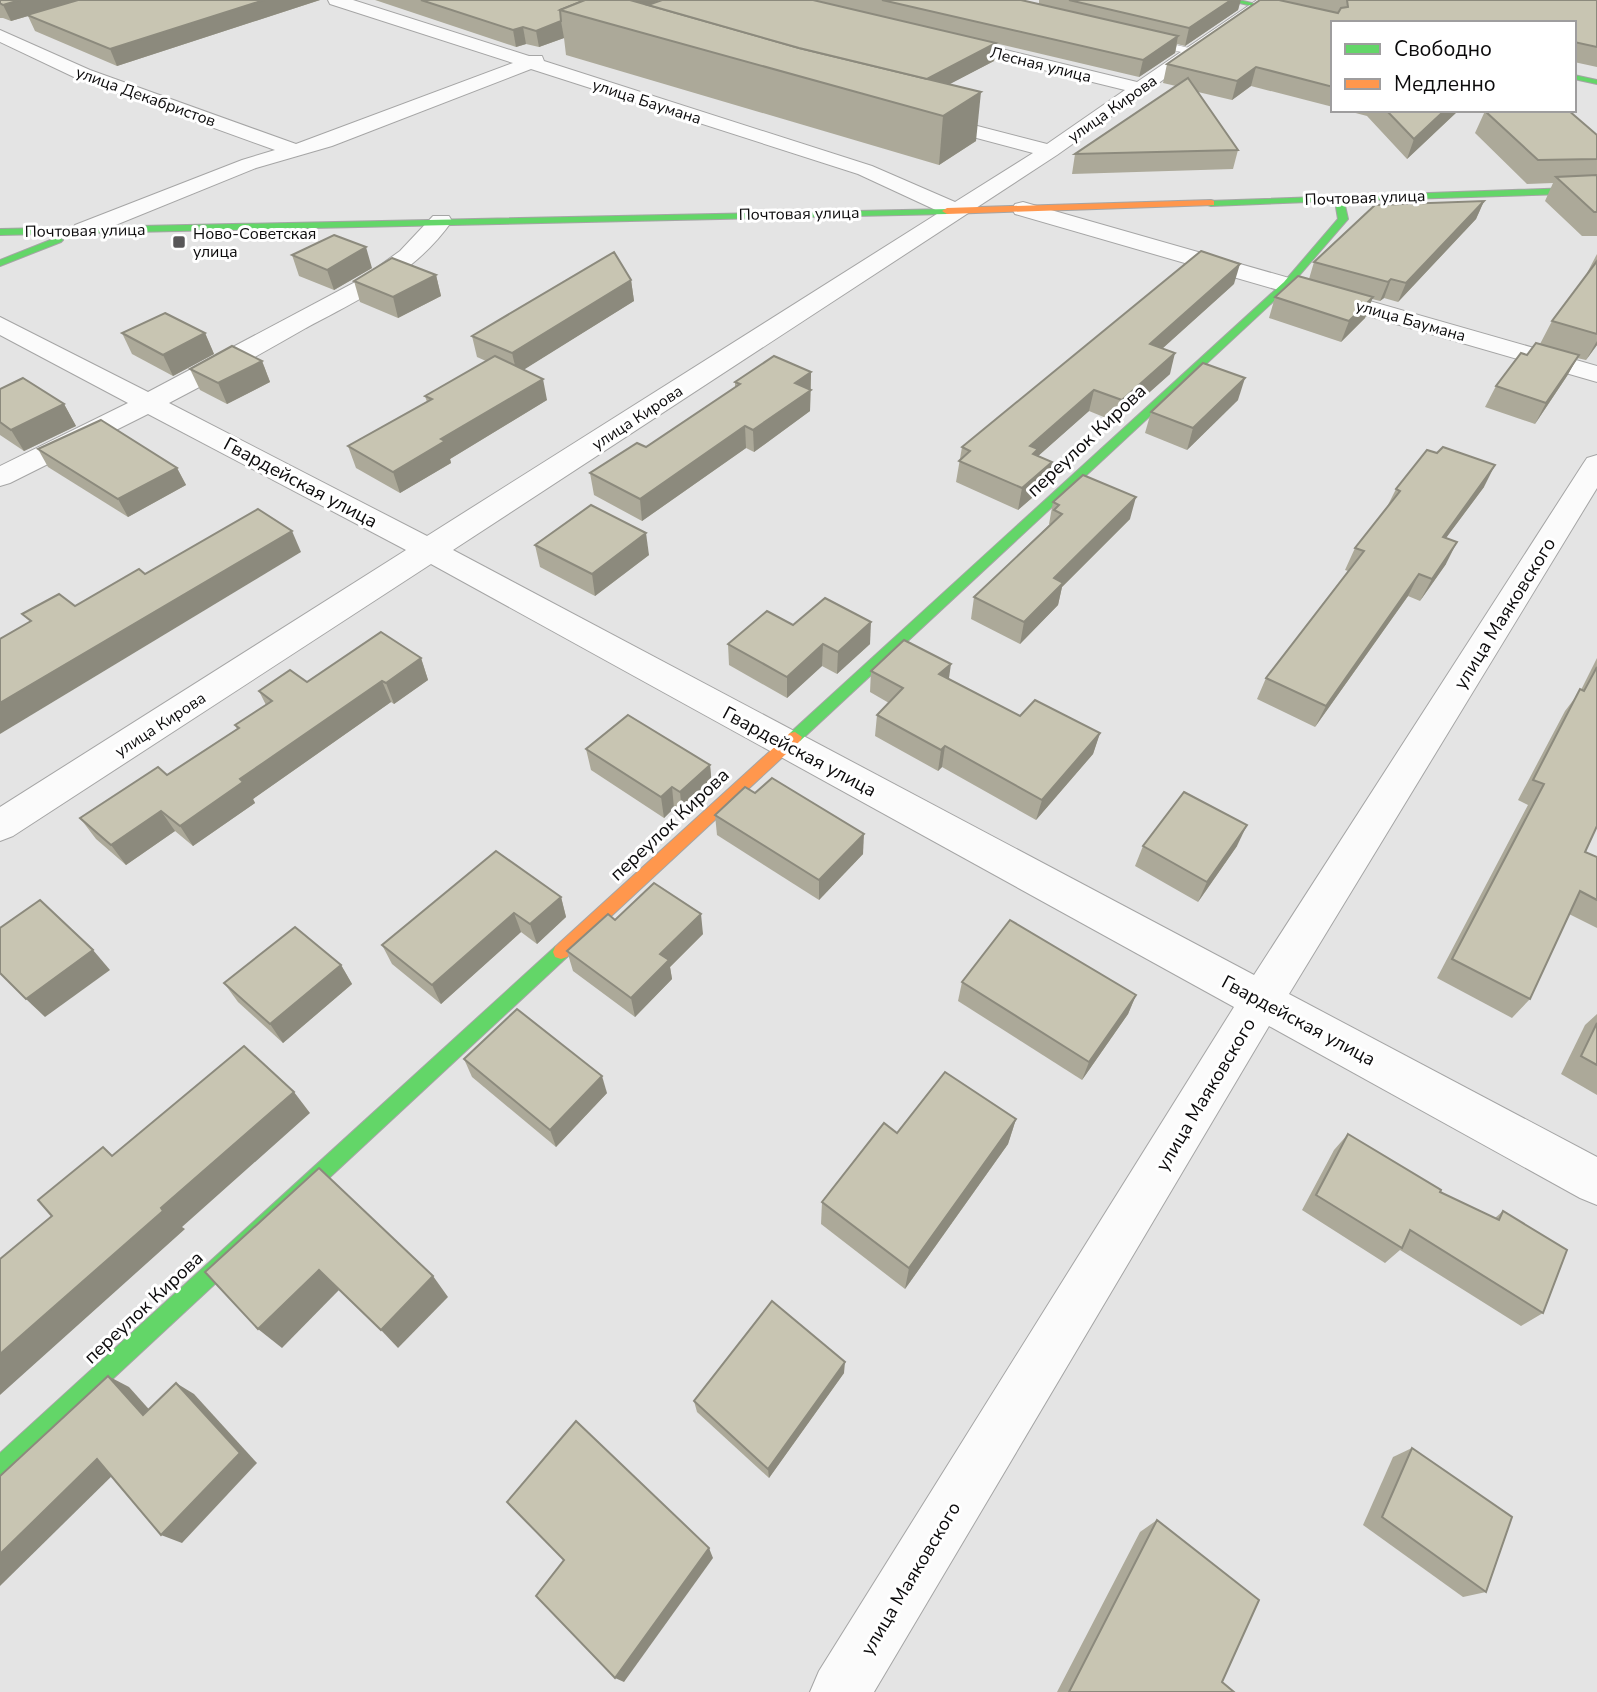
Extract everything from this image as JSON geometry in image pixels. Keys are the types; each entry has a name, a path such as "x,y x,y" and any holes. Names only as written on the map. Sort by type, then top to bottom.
{"street":[{"name":"улица Баумана","path":"336,0 864,170 955,210"},
{"path":"1230,0 1263,3 1331,22"},
{"name":"улица Кирова","path":"0,826 1050,151 1263,3"},
{"path":"0,34 25,26"},
{"name":"улица Декабристов","path":"0,34 83,74 294,150"},
{"name":"Лесная улица","path":"926,36 1139,88"},
{"path":"0,263 238,168 325,142 563,49"},
{"path":"1576,77 1597,82"},
{"path":"908,114 1050,151"},
{"name":"Почтовая улица","path":"0,232 1023,209 1597,190"},
{"name":"переулок Кирова","path":"0,1468 1287,284 1343,219 1339,198"},
{"name":"улица Баумана","path":"1023,209 1597,374"},
{"path":"0,477 152,403 380,277 425,243 441,221"},
{"name":"Гвардейская улица","path":"0,325 431,551 1597,1182"},
{"name":"улица Маяковского","path":"840,1692 1262,1000 1597,464"}],"lane":[{"path":"1132,38 1194,52"}],"building":[{"path":"0,0 20,0 3,5"},
{"path":"78,0 264,0 110,49 27,15"},
{"path":"421,0 585,0 560,10 561,21 536,31 523,27 513,30"},
{"path":"585,0 630,0 799,48 981,92 943,116 560,10"},
{"path":"662,0 813,0 996,43 927,79 799,48 648,5"},
{"path":"882,0 1021,0 1178,36 1143,60"},
{"path":"1069,0 1231,0 1189,28"},
{"path":"1260,0 1279,0 1338,13 1341,8 1348,7 1347,0 1597,0 1597,47 1576,42 1576,21 1331,21 1331,86 1256,67 1237,81 1167,64"},
{"path":"1188,78 1238,150 1075,154"},
{"path":"1388,112 1443,112 1414,139"},
{"path":"1486,112 1570,112 1597,135 1597,159 1538,160"},
{"path":"1597,175 1597,212 1556,177"},
{"path":"1484,201 1406,283 1391,279 1388,282 1314,262 1375,205"},
{"path":"334,235 366,247 327,270 292,255"},
{"path":"1201,251 1240,264 1150,344 1175,353 1122,400 1094,390 1030,446 1038,449 1033,454 1052,462 1022,488 959,461 970,451 962,447"},
{"path":"614,252 631,280 512,353 472,336"},
{"path":"392,258 436,275 393,297 354,281"},
{"path":"1597,261 1597,334 1552,321"},
{"path":"1298,276 1373,297 1349,321 1275,297"},
{"path":"165,313 205,333 163,355 122,333"},
{"path":"1536,343 1579,355 1546,403 1496,386 1521,353 1527,355"},
{"path":"232,346 262,361 218,383 190,369"},
{"path":"495,356 543,379 441,439 445,441 393,472 348,446 432,399 425,396"},
{"path":"774,356 811,372 795,383 811,390 753,430 745,426 640,499 590,473 637,443 646,447 740,384 735,382"},
{"path":"1203,363 1245,378 1193,428 1151,412"},
{"path":"23,378 64,404 11,430 0,422 0,389"},
{"path":"101,420 177,468 118,499 38,449"},
{"path":"1443,447 1495,465 1443,537 1457,542 1432,579 1419,574 1326,706 1266,678 1364,551 1355,548 1400,491 1396,489 1427,450 1437,453"},
{"path":"1083,475 1136,497 1054,578 1063,583 1024,622 974,597 1062,514 1054,510 1059,505 1053,502"},
{"path":"591,505 646,533 592,574 535,545"},
{"path":"258,509 292,531 0,703 0,639 31,621 22,614 59,594 75,606 139,569 145,574"},
{"path":"825,598 871,622 838,652 823,644 787,677 728,644 767,611 793,625"},
{"path":"381,632 421,658 386,683 382,681 240,779 243,782 180,826 161,811 111,845 80,818 158,767 167,775 239,728 235,725 272,701 259,691 290,670 307,682"},
{"path":"904,640 951,664 939,674 1020,716 1035,700 1100,733 1042,800 945,746 941,750 877,715 903,688 871,671"},
{"path":"1597,667 1597,826 1585,852 1597,857 1597,900 1580,891 1530,999 1452,959 1544,784 1533,780 1580,689 1584,691"},
{"path":"628,715 710,765 680,792 672,787 661,797 586,749"},
{"path":"772,778 864,834 819,880 715,815 745,787 755,793"},
{"path":"1184,792 1247,825 1207,882 1143,846"},
{"path":"496,851 561,897 530,924 514,913 432,985 382,945"},
{"path":"654,883 701,914 660,954 669,960 631,998 567,951 608,914 615,920"},
{"path":"40,900 93,950 26,999 0,973 0,928"},
{"path":"1010,920 1136,995 1089,1062 962,982"},
{"path":"295,927 341,965 270,1024 224,983"},
{"path":"517,1009 602,1076 550,1130 464,1059"},
{"path":"1597,1023 1597,1065 1581,1056"},
{"path":"244,1046 294,1092 0,1354 0,1259 52,1216 38,1200 103,1147 112,1156"},
{"path":"945,1072 1016,1119 909,1268 822,1202 884,1123 897,1133"},
{"path":"1348,1134 1441,1190 1440,1192 1499,1220 1503,1211 1567,1250 1543,1313 1410,1230 1402,1248 1316,1195"},
{"path":"319,1168 433,1276 381,1330 319,1270 258,1329 205,1272"},
{"path":"772,1301 845,1362 768,1469 694,1401"},
{"path":"108,1376 143,1415 176,1383 240,1453 161,1535 97,1459 0,1554 0,1476"},
{"path":"576,1421 709,1548 615,1678 536,1596 564,1560 507,1502"},
{"path":"1412,1448 1512,1517 1486,1592 1382,1517"},
{"path":"1157,1520 1259,1600 1222,1682 1234,1692 1069,1692"}],"traffic: fast":[{"path":"1230,0 1331,23"},
{"path":"1576,77 1597,82"},
{"path":"1211,203 1597,190"},
{"path":"795,737 1287,284 1343,219 1339,198"},
{"path":"0,232 947,211"},
{"path":"0,263 58,240"},
{"path":"0,1468 561,952"}],"traffic: slow":[{"path":"947,211 1211,203"},
{"path":"561,952 795,737"}],"place":[{"name":"Ново-Советская улица","path":"179,242"}]}
